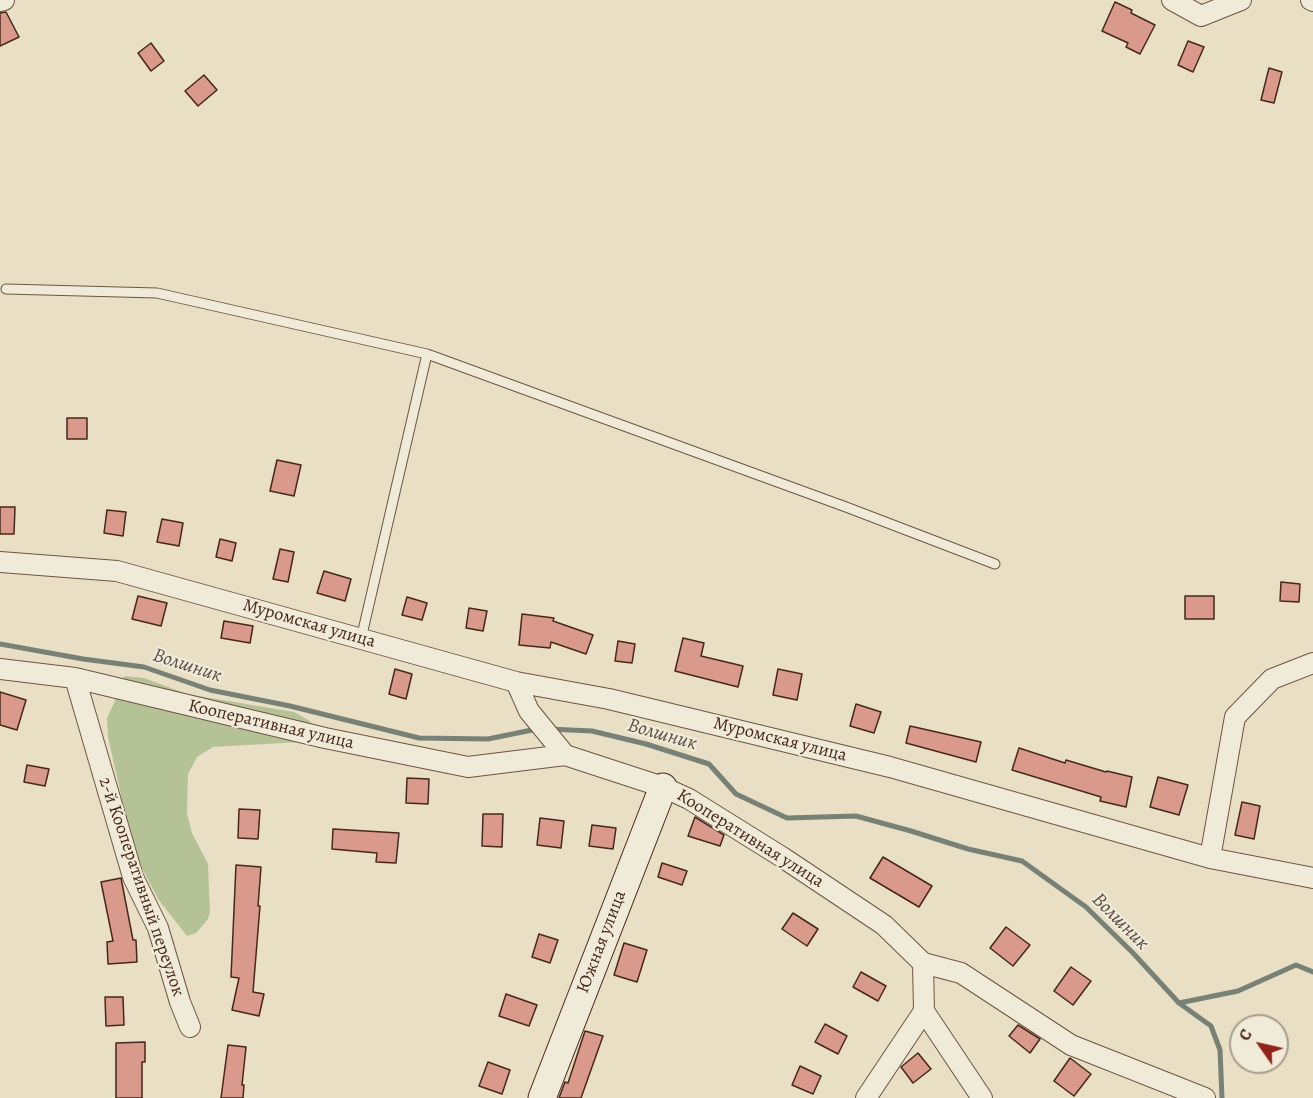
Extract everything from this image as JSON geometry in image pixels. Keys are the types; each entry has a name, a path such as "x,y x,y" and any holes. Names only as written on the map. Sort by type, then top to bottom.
{"street":[{"path":"1172,0 1201,16 1241,0"},
{"name":"Муромская улица","path":"0,562 117,571 516,682 609,699 890,767 1210,858 1313,878"},
{"path":"1210,858 1235,717 1272,679 1313,663"},
{"name":"Кооперативная улица","path":"0,669 75,678 325,738 468,767 565,755 663,787 689,799 773,851 884,925 923,963 961,973 1071,1045 1205,1098"},
{"name":"2-й Кооперативный переулок","path":"75,678 133,877 158,928 180,1002 190,1027"},
{"path":"516,682 529,711 565,755"},
{"name":"Южная улица","path":"542,1098 663,787"},
{"path":"923,963 924,1011 982,1098"},
{"path":"867,1098 924,1011"}],"lane":[{"path":"6,289 157,292 427,354 995,564"},
{"path":"361,639 427,354"}],"green space":[{"path":"126,676 144,678 187,694 294,712 310,721 315,729 301,742 213,747 197,757 188,774 187,813 192,833 208,864 210,911 208,919 196,933 187,936 158,899 141,866 123,804 108,737 107,718 115,701 109,685"}],"building":[{"path":"1115,2 1155,25 1140,54 1126,47 1128,43 1102,31"},
{"path":"6,12 19,37 0,46 0,13"},
{"path":"1188,41 1204,47 1193,72 1178,65"},
{"path":"151,43 164,61 151,71 138,53"},
{"path":"1269,68 1282,72 1274,103 1261,100"},
{"path":"204,75 217,90 198,106 185,91"},
{"path":"67,418 87,418 87,439 67,439"},
{"path":"277,460 301,465 294,496 270,491"},
{"path":"0,507 15,507 14,534 0,534"},
{"path":"107,510 126,512 123,536 104,533"},
{"path":"162,519 183,523 179,546 157,542"},
{"path":"220,539 236,543 232,561 216,557"},
{"path":"280,549 294,552 288,582 273,579"},
{"path":"324,571 351,579 345,601 317,593"},
{"path":"1281,582 1300,584 1299,602 1280,601"},
{"path":"138,596 167,603 161,626 132,619"},
{"path":"1185,596 1214,596 1214,619 1185,619"},
{"path":"407,597 427,603 422,620 402,615"},
{"path":"469,608 487,611 483,631 466,628"},
{"path":"522,614 554,618 553,621 593,635 586,654 551,642 550,648 519,645"},
{"path":"224,621 253,626 250,643 221,638"},
{"path":"683,638 704,643 701,656 743,666 738,687 675,671"},
{"path":"618,641 635,644 632,663 615,661"},
{"path":"395,669 412,674 406,699 389,694"},
{"path":"778,669 802,674 797,700 773,695"},
{"path":"0,692 26,700 17,730 0,725"},
{"path":"856,704 881,712 874,733 850,726"},
{"path":"910,726 981,742 976,762 906,743"},
{"path":"1019,748 1065,763 1066,760 1132,777 1126,807 1100,801 1101,797 1012,770"},
{"path":"27,765 49,769 45,786 24,782"},
{"path":"1158,777 1188,785 1179,815 1150,807"},
{"path":"407,778 429,779 428,804 406,803"},
{"path":"1242,802 1260,806 1254,839 1235,835"},
{"path":"239,809 260,810 258,839 238,838"},
{"path":"483,814 503,814 502,847 482,846"},
{"path":"695,817 724,835 720,846 688,836"},
{"path":"540,818 564,821 561,848 537,845"},
{"path":"592,825 616,828 613,849 589,846"},
{"path":"333,829 399,833 396,863 376,862 377,853 332,849"},
{"path":"883,857 932,886 919,907 870,878"},
{"path":"662,863 687,871 682,885 658,877"},
{"path":"236,865 261,867 253,992 264,994 259,1016 232,1010 239,978 231,977"},
{"path":"121,878 133,940 136,940 137,962 108,964 107,942 113,941 101,882"},
{"path":"793,913 818,929 807,946 782,929"},
{"path":"1006,927 1030,945 1013,966 990,948"},
{"path":"539,934 558,940 550,963 532,957"},
{"path":"624,943 647,950 637,982 614,975"},
{"path":"1071,967 1091,981 1073,1005 1054,991"},
{"path":"861,972 886,986 878,1001 853,987"},
{"path":"506,994 537,1005 529,1026 499,1016"},
{"path":"105,997 123,997 124,1025 106,1026"},
{"path":"825,1024 847,1036 838,1054 815,1042"},
{"path":"1018,1025 1040,1039 1030,1053 1009,1036"},
{"path":"585,1031 603,1036 581,1098 559,1098 565,1082 568,1083"},
{"path":"145,1042 145,1062 142,1062 142,1098 116,1098 116,1043"},
{"path":"228,1045 246,1047 243,1098 221,1098"},
{"path":"918,1053 931,1069 913,1083 901,1067"},
{"path":"1070,1058 1091,1074 1074,1096 1054,1081"},
{"path":"488,1062 510,1070 502,1094 479,1086"},
{"path":"800,1066 821,1076 813,1094 792,1085"}],"waterway":[{"name":"Волшник","path":"0,644 144,667 210,690 290,706 419,738 488,739 537,729"},
{"name":"Волшник","path":"549,729 592,731 646,744 709,764 736,794 787,818 856,816 968,849 1022,861 1086,907 1179,1003 1238,991 1296,965 1313,972"},
{"path":"1179,1003 1211,1026 1220,1050 1222,1098"}]}
